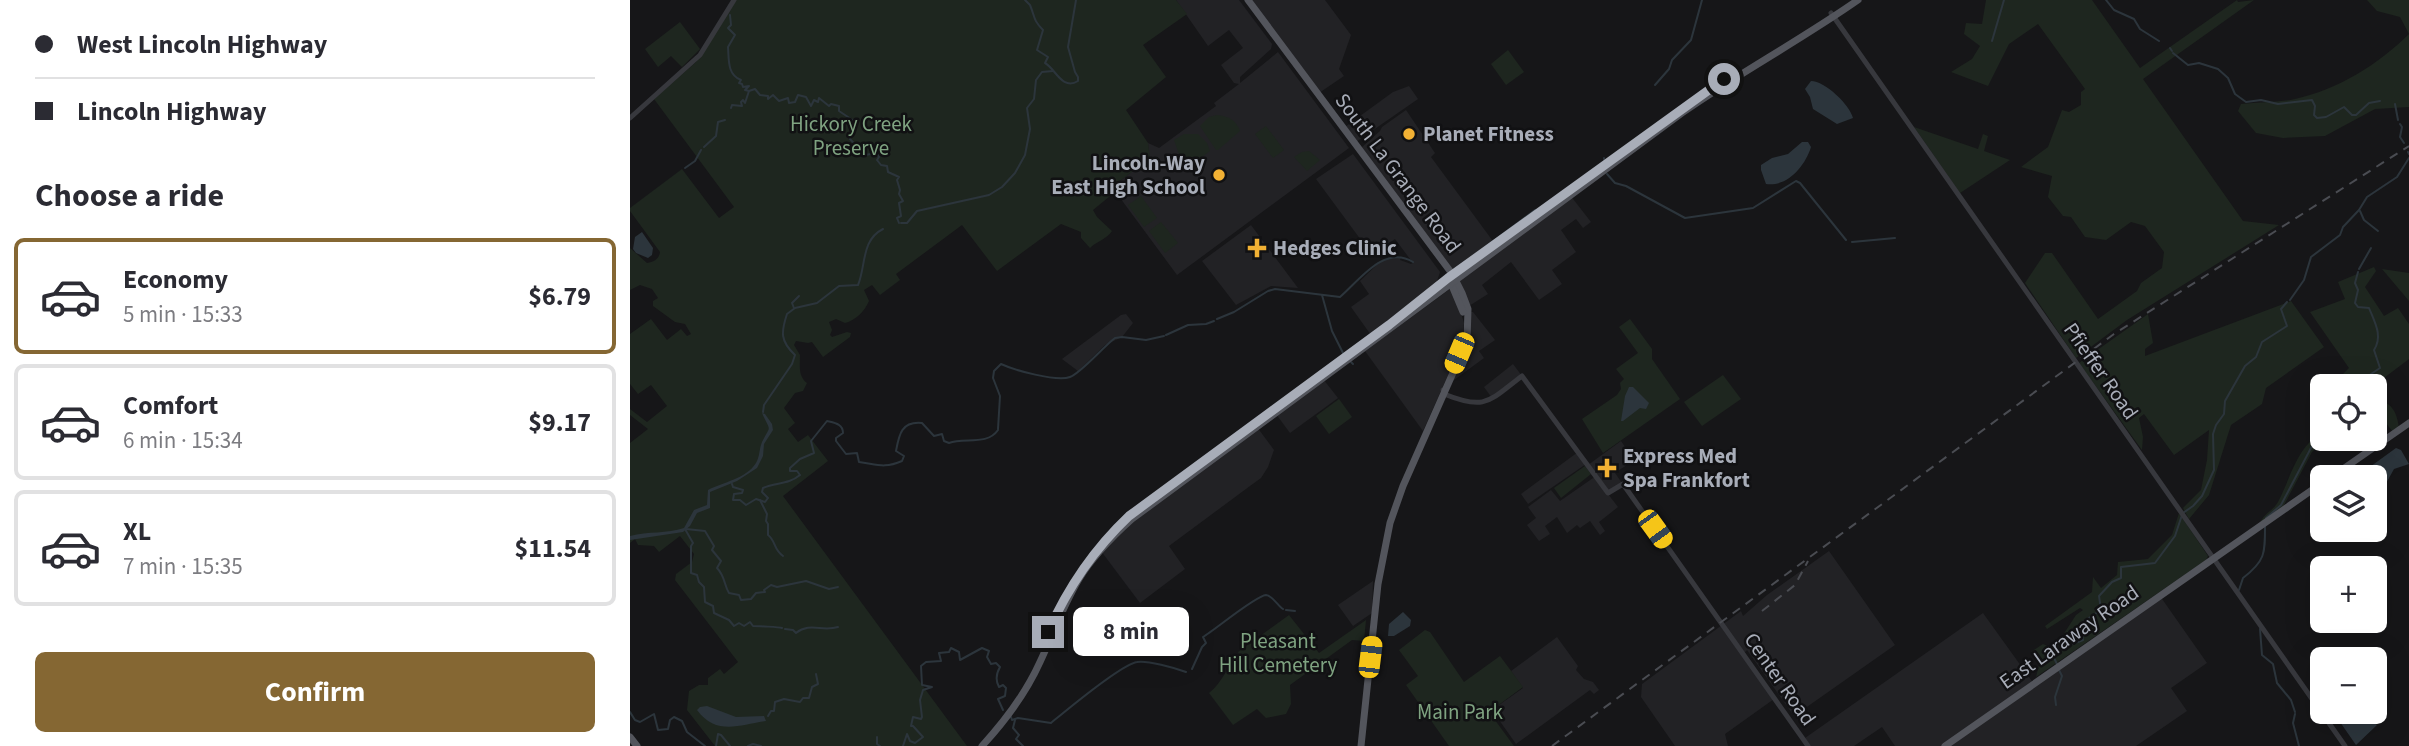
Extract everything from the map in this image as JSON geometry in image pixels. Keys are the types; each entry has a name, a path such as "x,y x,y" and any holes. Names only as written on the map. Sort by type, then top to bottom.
{"main road":[{"name":"South La Grange Road","path":"1246,0 1452,279 1468,309 1469,324 1464,350 1399,484 1381,545 1366,663 1360,746"},
{"path":"1833,15 1850,0"},
{"path":"980,746 1024,684 1067,592 1085,564 1109,535 1138,509 1713,86 1858,0"},
{"path":"2349,465 2409,423"},
{"name":"East Laraway Road","path":"1945,746 2310,491"},
{"path":"630,737 637,746"}],"street":[{"path":"630,118 701,55 734,0"},
{"name":"Pfieffer Road","path":"1833,15 2345,746"},
{"name":"Center Road","path":"1444,391 1471,403 1487,401 1522,376 1608,493 1623,484 1808,746"}],"shaded area":[{"name":"Lincoln-Way East High School","path":"1176,0 1239,0 1272,44 1271,49 1240,77 1240,83 1278,52 1349,148 1177,275 1112,187 1149,158 1148,143 1159,148 1216,106 1214,103 1239,84 1234,83 1221,65 1243,48 1229,30 1208,46"},
{"path":"1252,0 1325,0 1351,35 1339,69 1344,76 1319,93"},
{"path":"1811,81 1823,85 1836,95 1853,118 1837,124 1813,109 1805,89"},
{"path":"1409,86 1418,99 1356,142 1345,127 1393,92"},
{"path":"1406,110 1435,153 1431,157 1495,244 1452,270 1361,148 1382,127"},
{"path":"1802,142 1808,142 1811,147 1800,168 1788,179 1766,184 1761,165 1772,158 1788,154"},
{"path":"1353,154 1440,272 1438,283 1371,335 1351,307 1369,294 1360,281 1383,259 1401,257 1400,260 1413,263 1395,239 1372,255 1316,179"},
{"path":"1570,195 1591,222 1583,228 1576,219 1561,230 1576,252 1552,270 1562,284 1539,300 1511,262 1482,285 1488,294 1469,306 1459,281"},
{"path":"1251,225 1298,288 1271,286 1236,305 1202,261"},
{"path":"642,232 653,248 652,255 648,258 633,249 635,237"},
{"path":"1450,289 1464,323 1462,344 1423,431 1365,351"},
{"path":"1470,312 1473,312 1495,340 1479,351 1484,358 1450,383 1463,353"},
{"path":"1126,314 1133,323 1122,337 1105,345 1078,371 1062,359 1121,315"},
{"path":"1513,364 1522,376 1492,398 1484,387"},
{"path":"1323,379 1338,398 1290,433 1276,414"},
{"path":"1629,387 1633,387 1649,403 1646,409 1640,408 1621,421 1625,396"},
{"path":"762,413 772,424 773,430 764,444 763,456 757,468 737,481 710,492 710,508 697,513 683,532 630,540 630,536 637,534 684,528 694,510 707,505 708,490 752,468 769,428"},
{"path":"1257,427 1274,450 1261,478 1169,546 1185,569 1140,603 1101,551 1116,535"},
{"path":"1621,441 1634,460 1615,473 1622,483 1608,494 1618,507 1599,522 1605,531 1600,535 1590,521 1580,528 1577,525 1567,533 1557,517 1545,526 1550,534 1539,541 1527,525 1536,518 1528,507 1551,490 1560,501 1596,476 1588,465"},
{"path":"2396,448 2401,450 2409,464 2394,469 2387,482 2387,465 2373,465"},
{"path":"1578,452 1586,464 1528,504 1521,494"},
{"path":"1829,551 1895,645 1794,716 1747,650 1743,654 1774,699 1725,734 1728,746 1675,746 1641,697 1642,684 1741,611 1743,616 1767,595"},
{"path":"1373,581 1372,613 1353,626 1338,605"},
{"path":"2160,596 2207,663 2171,688 2187,711 2136,746 1895,746 1882,727 1854,746 1810,746 1805,738 1983,613 2034,684"},
{"path":"1403,612 1411,620 1410,626 1394,636 1388,636 1389,624"},
{"path":"1557,637 1578,666 1576,670 1599,690 1594,694 1590,690 1516,744 1492,710 1523,688 1511,671"},
{"path":"707,706 736,717 764,716 766,721 720,726 704,718 697,710"},
{"path":"2341,724 2377,725 2356,745"}],"green space":[{"name":"Hickory Creek Preserve","path":"736,0 1176,0 1187,14 1143,45 1166,77 1126,110 1148,143 1150,158 1112,187 1115,192 1093,210 1112,231 1107,236 1090,248 1081,238 1081,232 1061,224 997,271 962,225 896,274 900,280 880,295 872,285 864,290 869,301 856,318 845,323 836,319 829,322 832,337 851,333 850,337 823,357 812,342 796,341 794,345 800,355 801,374 807,383 803,391 795,393 784,408 795,423 788,429 798,442 808,435 828,461 783,496 967,746 715,746 687,710 689,691 699,685 708,685 708,678 720,669 724,674 738,662 675,580 676,574 692,562 694,554 680,536 659,552 654,546 638,545 635,539 630,543 630,443 648,429 630,415 630,409 647,422 667,406 651,385 638,394 630,384 630,334 651,319 667,340 681,329 687,336 691,334 685,324 675,322 653,306 653,301 658,298 652,289 640,285 630,290 630,248 647,263 656,260 660,252 630,208 682,169 719,218 734,207 654,99 696,62"},
{"path":"1986,0 2092,0 2140,68 2237,0 2254,0 2143,79 2243,221 2279,225 2127,320 2076,358 2025,283 2045,253 2052,253 2098,319 2137,291 2141,283 2162,268 2164,252 2145,226 2131,222 2106,240 2085,237 2071,217 2063,216 2048,197 2052,176 2021,167 2048,147 2062,110 2069,112 2081,105 2081,92 2085,89 2038,24 2009,44 1988,86 1951,72 1972,59 1980,46 1964,34 1966,23 1982,24"},
{"path":"2367,0 2409,0 2409,34 2400,17 2377,11"},
{"path":"680,22 700,49 682,67 671,56 658,67 645,49"},
{"path":"2409,34 2409,107 2375,109 2325,136 2283,138 2256,133 2238,111 2241,104 2295,99 2342,82 2384,56"},
{"path":"1508,50 1524,72 1506,85 1491,64"},
{"path":"1217,115 1231,119 1240,131 1216,150 1200,126 1209,117"},
{"path":"1266,126 1284,150 1273,158 1255,134"},
{"path":"1914,127 1978,149 1983,134 1988,136 1984,151 2010,160 1960,193"},
{"path":"1184,134 1198,134 1207,143 1210,151 1188,167 1180,157 1174,140"},
{"path":"1309,151 1320,160 1307,171 1294,157"},
{"path":"1141,196 1157,218 1144,227 1128,205"},
{"path":"1161,222 1178,243 1165,253 1149,231"},
{"path":"2374,267 2376,271 2365,287 2384,316 2398,308 2409,324 2409,359 2387,376 2343,374 2349,368 2310,312 2345,299 2338,282"},
{"path":"2382,269 2409,273 2409,301"},
{"path":"2291,301 2324,347 2266,388 2262,404 2231,425 2209,495 2189,519 2183,508 2201,490 2209,430 2174,455 2144,414 2139,418 2143,437 2142,450 2079,363 2148,314 2153,343 2145,349 2145,356"},
{"path":"1630,319 1652,349 1652,359 1680,399 1603,453 1582,419 1617,395 1621,389 1620,383 1624,379 1616,369 1638,353 1619,327"},
{"path":"1723,375 1741,399 1702,426 1684,402"},
{"path":"1339,399 1352,417 1329,434 1316,416"},
{"path":"2387,404 2395,412 2399,427 2393,432 2387,424"},
{"path":"2310,442 2310,451 2313,451 2283,507 2260,523 2278,502"},
{"path":"1585,466 1591,474 1561,498 1554,488"},
{"path":"2179,513 2208,556 2206,560 2036,677 2039,665 2031,652 2043,644 2050,647 2066,639 2066,635 2063,635 2076,615 2083,610 2080,608 2047,629 2045,626 2092,592 2093,577 2101,588 2117,575 2118,562 2148,559 2172,535"},
{"name":"Pleasant Hill Cemetery","path":"1289,615 1319,653 1366,620 1364,641 1352,640 1290,685 1291,704 1286,714 1266,718 1257,709 1233,725 1209,693 1239,655 1238,652"},
{"name":"Main Park","path":"1425,630 1430,632 1464,682 1500,656 1523,687 1489,712 1514,746 1449,746 1406,685 1418,676 1399,650"}],"waterway":[{"path":"1025,0 1043,30 1037,50 1048,57 1045,63 1059,78 1068,83 1078,81 1068,47 1076,0"},
{"path":"1655,85 1669,69 1672,60 1691,40 1702,0"},
{"path":"1992,41 2004,0"},
{"path":"2106,0 2114,10 2134,19 2140,29 2159,41"},
{"path":"730,15 731,25 728,28 735,35 728,47 730,66 736,78 741,80 739,83 743,87 749,86 745,90 749,91"},
{"path":"2173,53 2188,65 2199,63 2218,69 2228,78 2235,94 2246,102 2261,100 2278,104 2312,100 2317,118 2326,117 2344,107 2352,115 2356,115 2369,103 2380,101"},
{"path":"901,223 907,223 917,211 989,195 1002,187 1015,173 1025,155 1030,129 1027,108 1034,99 1036,80 1042,72 1053,71"},
{"path":"731,108 732,105 742,106 741,102 743,100 745,103 749,91 755,89 760,95 768,96 768,99 773,95 779,101 788,98 789,103 795,102 798,95 806,97 811,106 814,100 818,102 819,98 829,106 839,106 839,111 854,121 850,139 858,148 865,150 865,155 877,153 877,160 881,165 887,166 888,172 899,177 899,194 903,201 899,203 899,223"},
{"path":"2395,104 2398,120"},
{"path":"704,147 716,136 718,122 725,120"},
{"path":"2400,124 2400,137 2404,143"},
{"path":"685,168 695,161 701,150"},
{"path":"2290,300 2304,280 2311,257 2340,235 2343,227 2367,197 2397,177 2409,158"},
{"path":"1607,174 1615,183 1626,186 1685,218 1753,208 1796,181 1846,240"},
{"path":"1484,248 1535,210"},
{"path":"2360,211 2364,220 2378,231"},
{"path":"763,412 764,405 792,364 795,355 783,336 787,314 795,308 817,303 839,286 858,285 871,240 883,229"},
{"path":"1852,242 1895,238"},
{"path":"2359,269 2371,248"},
{"path":"1217,319 1275,289 1340,297 1382,261 1402,258 1413,262"},
{"path":"2358,272 2355,303 2358,307 2369,308 2378,335 2374,350 2380,368 2371,374"},
{"path":"1322,295 1332,331 1343,353"},
{"path":"794,308 792,303 799,296"},
{"path":"2183,513 2202,496 2214,470 2213,434 2224,414 2225,401 2245,366 2256,357 2262,342 2287,326 2281,309 2287,302"},
{"path":"1166,335 1188,325 1214,321"},
{"path":"998,429 1000,396 993,378 994,371 1001,364 1035,375 1070,377 1115,338 1146,340 1164,336"},
{"path":"732,484 733,487 743,490 742,493 734,494 733,500 740,500 746,505 756,499 765,502 768,498 762,492 763,488 800,475 797,471 790,471 790,468 800,459 814,453 811,441 827,421 842,428 843,433 836,441 846,454 857,453 859,462 880,465 902,461 904,456 896,451 897,445 902,430 910,424 922,423 934,436 942,434 944,441 949,443 982,440 998,430"},
{"path":"2266,518 2281,505 2310,450"},
{"path":"760,500 767,514 768,535 783,556"},
{"path":"2057,664 2054,658 2059,650 2083,640 2081,623 2101,610 2099,596 2112,582 2121,578 2121,567 2155,563 2175,536 2182,515"},
{"path":"2239,590 2243,578 2260,562 2265,544 2265,527"},
{"path":"685,529 693,543 691,573 697,575 704,587 705,602 713,606 714,613 729,620 734,626 739,623 744,626 750,622 753,626 782,628"},
{"path":"686,529 705,531 714,546 712,550 721,561 717,568 727,590 739,595 741,600 751,599 756,593 765,592 771,585 777,587 806,581 829,589 838,587"},
{"path":"1192,669 1206,643 1203,637 1253,601 1268,595 1283,609"},
{"path":"1286,610 1295,611"},
{"path":"785,629 796,633 806,628 838,627"},
{"path":"2260,629 2262,655 2273,664 2277,683 2291,700 2295,712"},
{"path":"903,746 907,734 910,741 915,743 923,737 911,726 913,717 922,717 920,700 923,690 932,687 922,685 921,666 926,662 941,661 939,653 949,652 951,648 959,652 960,660 982,648 989,651 987,657 991,664 996,663 1000,667 996,677 999,687 1003,685 1006,688 1005,696 998,699 1003,710"},
{"path":"1011,717 1012,720 1018,718 1051,723 1107,679 1137,662 1154,663 1186,672"},
{"path":"2056,705 2055,697 2062,676 2059,670"},
{"path":"768,716 774,711 775,702 784,699 800,702 803,698 809,698 812,687 818,684 816,674"},
{"path":"630,712 635,720 640,722 654,714 658,730 668,729 670,720 674,717 682,721 687,732 705,746"},
{"path":"2295,714 2293,723 2299,746"},
{"path":"1015,720 1013,728 1019,735 1016,739 1023,746"},
{"path":"716,746 718,734 730,746"},
{"path":"877,737 877,744 880,746"},
{"path":"748,746 761,746"}],"railway":[{"path":"1552,746 2114,334 2409,146"},
{"path":"1762,611 1795,585 1808,561"}],"place":[{"name":"Planet Fitness","path":"1409,134"},
{"name":"Lincoln-Way East High School","path":"1219,175"},
{"name":"Hedges Clinic","path":"1257,248"},
{"name":"Express Med Spa Frankfort","path":"1607,468"}],"route":[{"path":"1048,632 1059,606 1085,564 1129,516 1389,325 1448,278 1724,79"}]}
